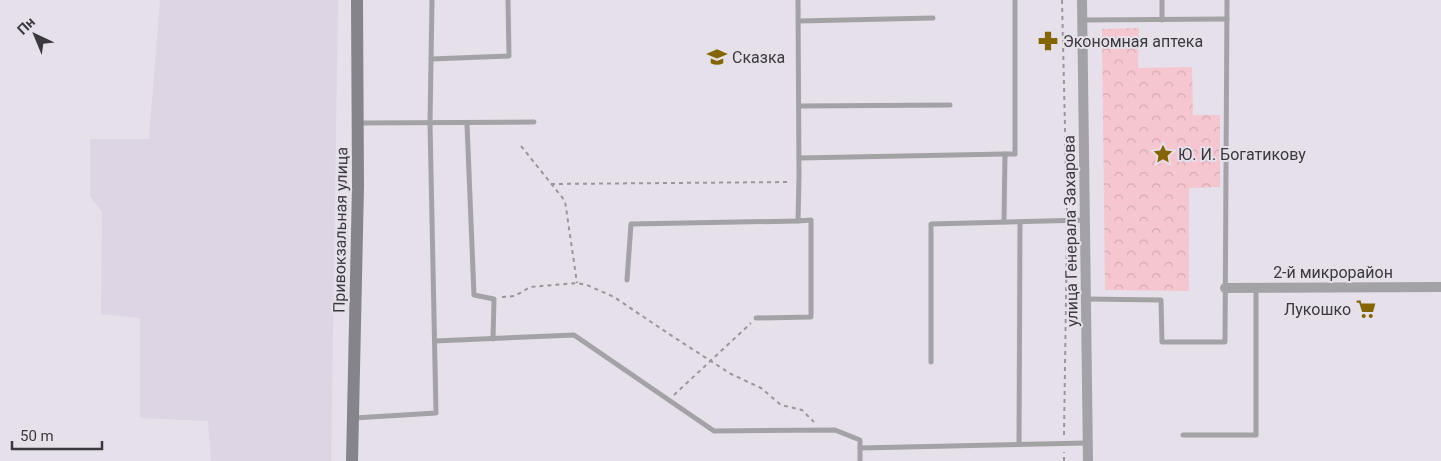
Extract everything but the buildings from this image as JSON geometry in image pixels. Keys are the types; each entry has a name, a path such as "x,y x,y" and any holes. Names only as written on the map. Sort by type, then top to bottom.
{"main road":[{"name":"Привокзальная улица","path":"352,461 358,124 357,0"}],"street":[{"name":"улица Генерала Захарова","path":"1082,0 1088,461"},
{"name":"2-й микрорайон","path":"1225,288 1441,288"}],"lane":[{"path":"354,418 436,413 430,123 432,0"},
{"path":"431,59 509,56 508,0"},
{"path":"798,0 798,221"},
{"path":"799,158 1015,154 1015,0"},
{"path":"1162,0 1162,20"},
{"path":"1086,298 1161,300 1162,342 1225,342 1227,0"},
{"path":"798,21 933,18"},
{"path":"1082,20 1227,19"},
{"path":"799,106 950,105"},
{"path":"358,124 534,122"},
{"path":"467,124 474,295 494,299 492,339"},
{"path":"1004,222 1005,154"},
{"path":"628,280 631,224 811,220 811,317 756,318"},
{"path":"931,362 931,224 1085,220"},
{"path":"1018,444 1020,222"},
{"path":"1183,435 1256,435 1256,288"},
{"path":"435,341 574,335 714,431 835,430 860,440 860,461"},
{"path":"860,448 1088,443"}],"path":[{"path":"1062,0 1067,220 1064,461"},
{"path":"521,146 565,201 578,283"},
{"path":"551,184 799,182"},
{"path":"494,299 515,296 530,287 578,283 587,285 614,297 710,361 731,374 761,388 781,405 802,410 823,430"},
{"path":"668,400 756,318"}],"shaded area":[{"path":"160,0 338,0 331,461 211,461 208,421 140,418 140,318 101,314 102,212 90,196 90,139 149,139"}],"green space":[{"path":"1139,28 1138,68 1192,67 1193,115 1220,115 1220,187 1189,188 1189,291 1105,290 1102,29"}],"place":[{"name":"Экономная аптека","path":"1048,41"},
{"name":"Сказка","path":"717,57"},
{"name":"Ю. И. Богатикову","path":"1163,154"},
{"name":"Лукошко","path":"1366,309"}]}
